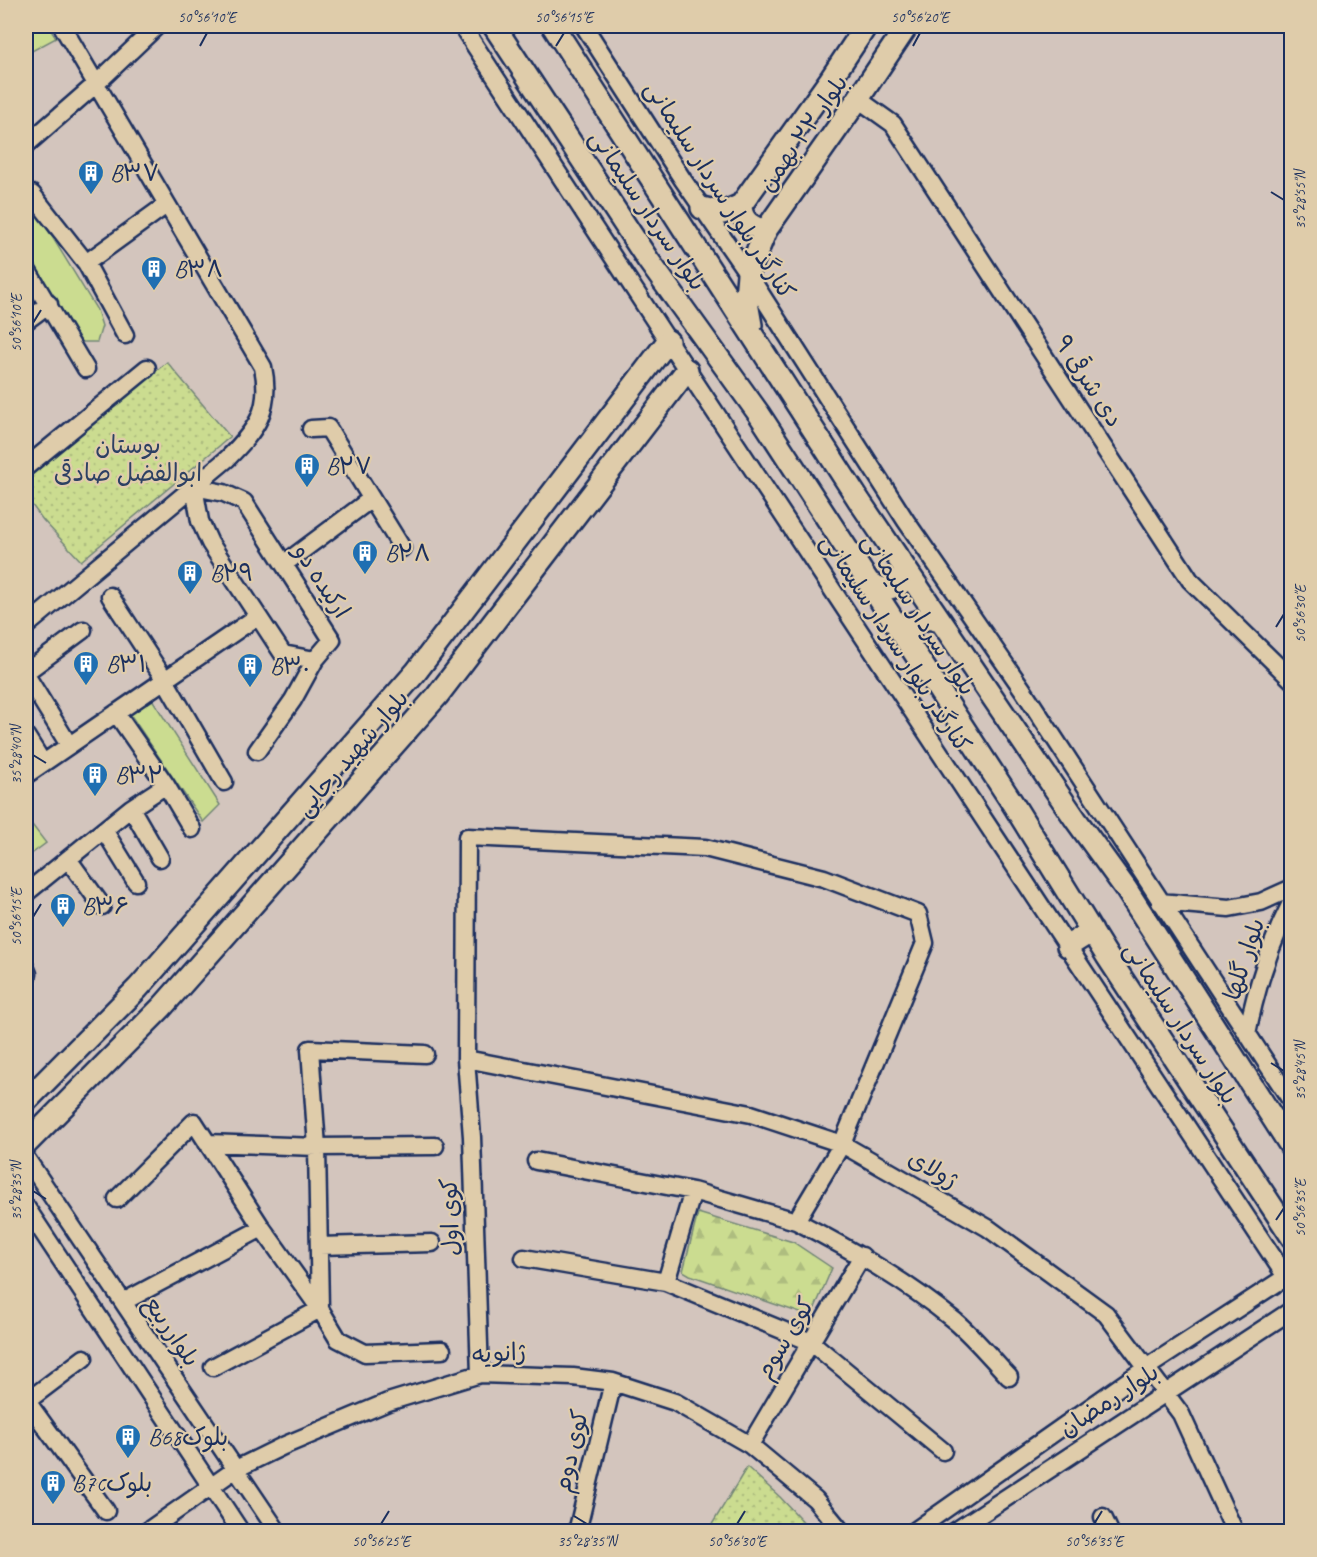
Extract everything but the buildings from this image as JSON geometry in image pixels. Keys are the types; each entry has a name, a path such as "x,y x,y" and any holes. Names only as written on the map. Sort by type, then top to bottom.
{"main road":[{"name":"بلوار سردار سلیمانی","path":"494,26 648,260 759,414 1292,1237"},
{"name":"بلوار سردار سلیمانی","path":"554,26 905,569 1126,890 1292,1148"},
{"name":"بلوار ۲۲ بهمن","path":"702,208 723,213 741,205 866,26"},
{"name":"بلوار ۲۲ بهمن","path":"748,274 766,230 907,26"},
{"path":"741,205 741,214 746,220 752,226 766,230"},
{"path":"748,274 746,297 752,334"},
{"name":"بلوار شهید رجایی","path":"26,1101 138,988 416,672 668,341"},
{"name":"بلوار شهید رجایی","path":"26,1144 162,1007 437,696 687,370"},
{"path":"574,464 586,466 595,473 598,480 597,488"},
{"path":"868,582 883,590 893,588 899,585 905,569"},
{"path":"911,648 909,631 911,624 928,618 940,621"},
{"path":"1068,946 1092,931"}],"street":[{"path":"26,626 194,487 247,440 259,420 265,403 267,386 263,367 62,26"},
{"path":"26,146 157,26"},
{"name":"کنارگذر بلوار سردار سلیمانی","path":"462,26 1289,1282"},
{"name":"کنارگذر بلوار سردار سلیمانی","path":"584,26 702,208 748,274 906,521 1023,690 1292,1102"},
{"name":"۹ دی شرقی","path":"858,99 893,124 1190,580 1292,680"},
{"path":"26,195 32,194 86,263 125,335"},
{"path":"86,263 166,205"},
{"path":"26,268 86,369"},
{"path":"26,321 49,304"},
{"path":"26,467 147,368"},
{"path":"311,429 328,428 402,548"},
{"path":"194,487 200,520 210,543 283,654 315,660 293,700 257,751"},
{"name":"ارکیده دو","path":"194,487 224,493 244,502 332,640 315,660"},
{"path":"284,564 371,499"},
{"path":"110,596 165,680 224,782"},
{"path":"26,776 258,616"},
{"path":"69,745 26,674 83,630"},
{"path":"116,713 166,785 192,829"},
{"path":"26,736 43,763"},
{"path":"26,893 131,808 166,785"},
{"path":"131,808 160,858"},
{"path":"104,830 136,882"},
{"name":"کوی اول","path":"480,1374 472,1137 466,1059 467,837 705,848 824,878 918,914 925,943 842,1144"},
{"path":"68,859 102,906"},
{"name":"بلوار گلها","path":"1160,902 1229,908 1261,902 1292,888"},
{"name":"بلوار گلها","path":"1247,1034 1265,961 1292,901"},
{"path":"26,969 28,974 26,975"},
{"path":"320,1309 317,1147 310,1049 425,1054"},
{"name":"ژولای","path":"466,1059 751,1114 842,1144 988,1228 1106,1314 1181,1414 1234,1532"},
{"path":"117,1199 194,1122 262,1228 320,1309 338,1339 365,1353 442,1350"},
{"path":"207,1143 317,1147 435,1146"},
{"path":"796,1221 842,1144"},
{"name":"بلوارربیع","path":"26,1158 278,1532"},
{"path":"536,1161 693,1191 796,1221 862,1256 901,1281 957,1323 1009,1377"},
{"path":"26,1200 32,1191 37,1189 48,1192"},
{"path":"666,1282 693,1191"},
{"path":"26,1207 241,1532"},
{"path":"123,1302 262,1228"},
{"path":"319,1246 432,1243"},
{"name":"کوی سوم","path":"750,1445 862,1256"},
{"path":"524,1258 666,1282 811,1342 943,1451"},
{"name":"بلوار رمضان","path":"913,1532 1146,1368 1289,1282"},
{"path":"213,1366 320,1309"},
{"name":"بلوار رمضان","path":"954,1532 1292,1310"},
{"path":"84,1358 26,1401 105,1511"},
{"name":"ژانویه","path":"146,1532 236,1469 388,1402 480,1374 573,1377 613,1382 675,1402 750,1445 815,1499 842,1532"},
{"name":"کوی دوم","path":"577,1532 613,1382"}],"green space":[{"path":"26,26 48,26 56,38 30,52 26,45"},
{"path":"26,206 35,211 48,230 97,310 102,326 97,342 81,342 26,251"},
{"name":"بوستان ابوالفضل صادقی","path":"167,362 230,437 81,561 43,520 26,497 26,480"},
{"path":"150,696 220,805 203,822 130,714"},
{"path":"26,817 46,843 26,858"},
{"path":"698,1213 793,1242 832,1268 814,1310 806,1315 683,1271"},
{"path":"747,1467 780,1497 812,1531 708,1531"}],"place":[{"name":"B۳۷","path":"91,196"},
{"name":"B۳۸","path":"154,292"},
{"name":"B۲۷","path":"307,489"},
{"name":"B۲۸","path":"365,576"},
{"name":"B۲۹","path":"190,596"},
{"name":"B۳۱","path":"86,687"},
{"name":"B۳۰","path":"250,689"},
{"name":"B۳۲","path":"95,798"},
{"name":"B۳۶","path":"63,929"},
{"name":"B68بلوک","path":"128,1460"},
{"name":"B70بلوک","path":"53,1506"}]}
